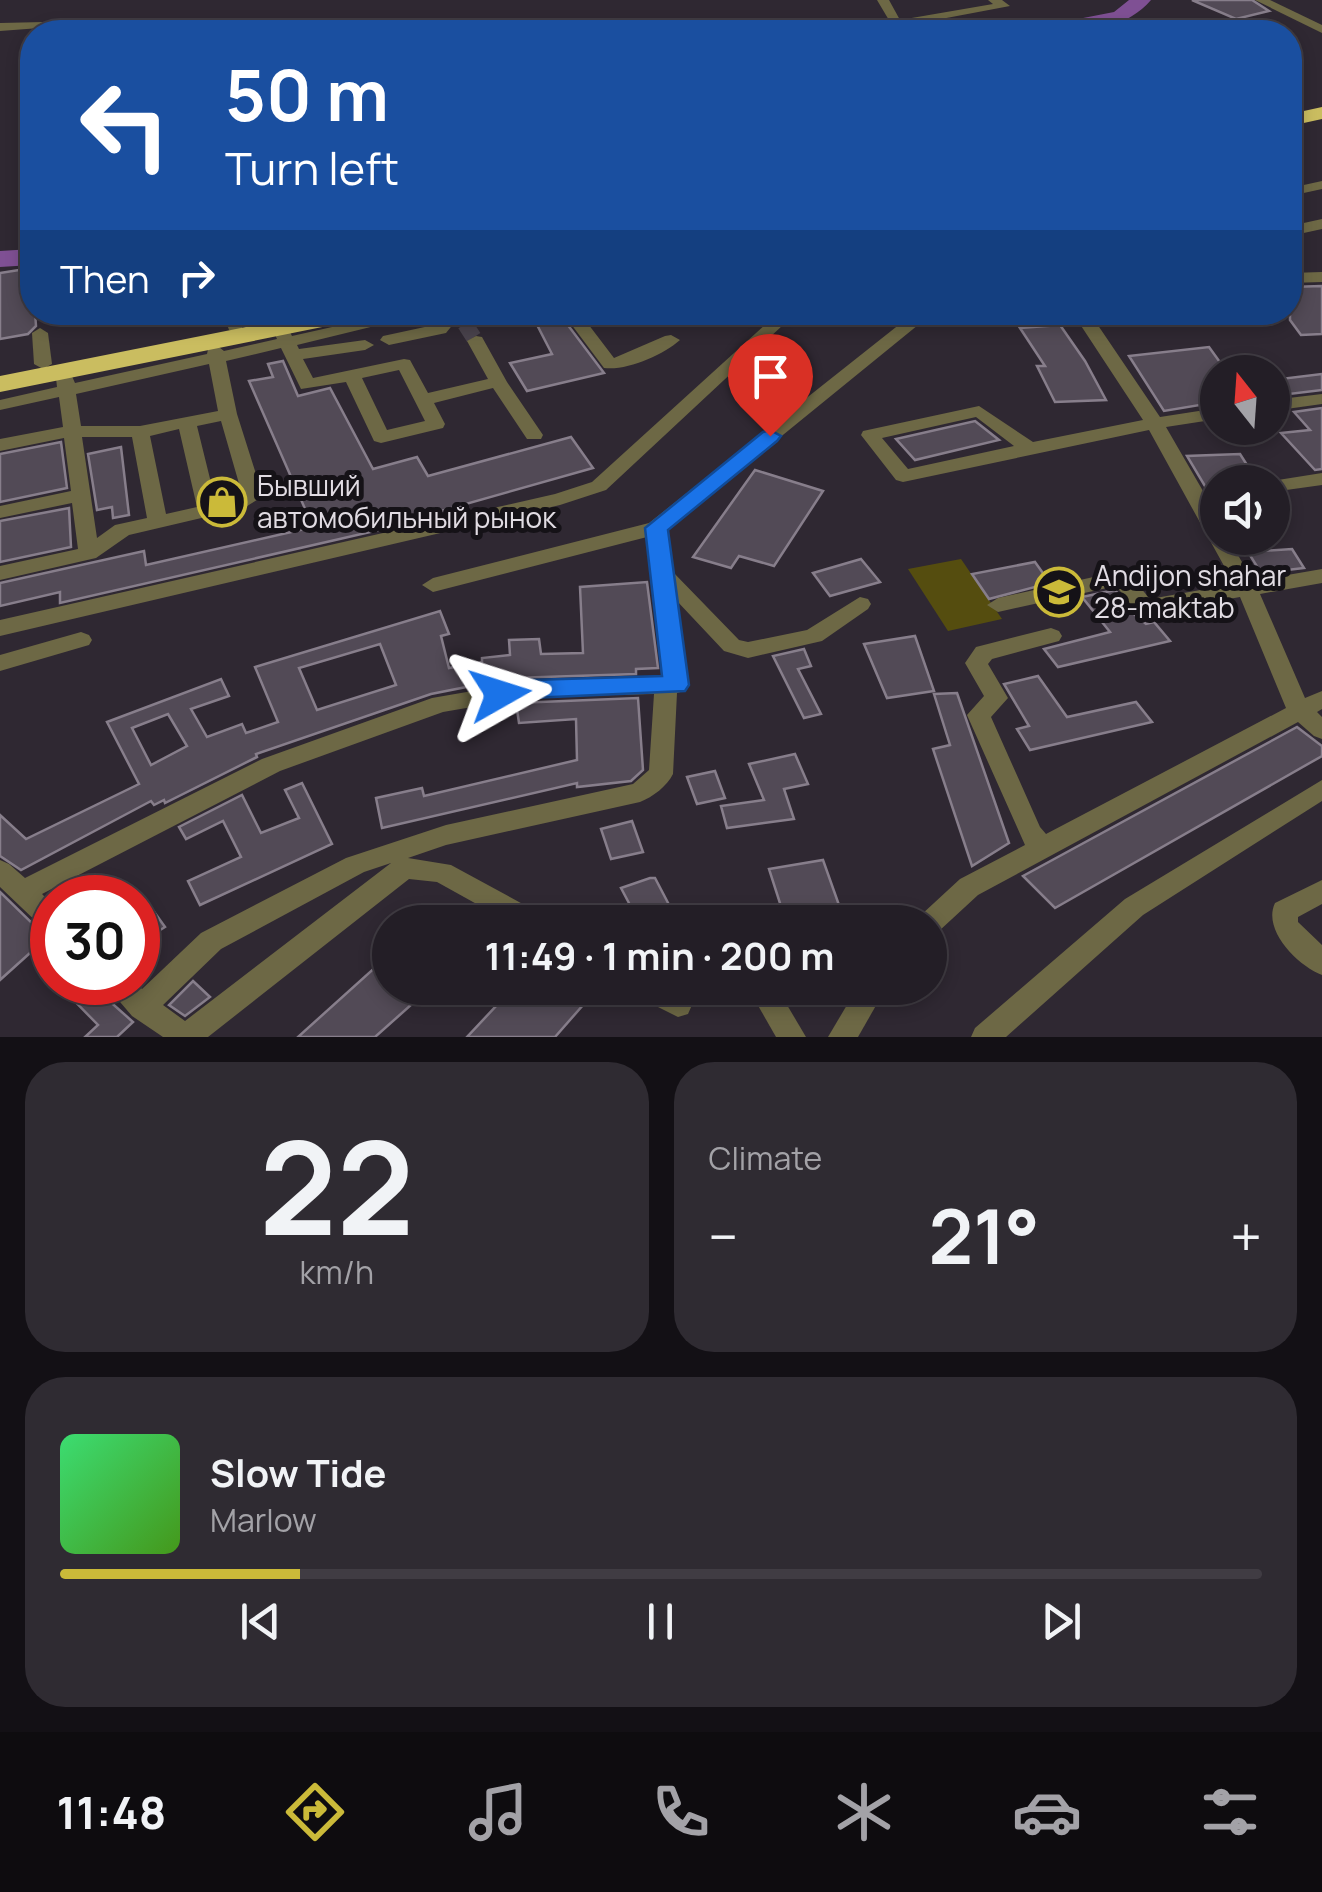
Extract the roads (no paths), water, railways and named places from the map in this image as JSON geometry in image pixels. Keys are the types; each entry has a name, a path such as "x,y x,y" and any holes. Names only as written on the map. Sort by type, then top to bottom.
{"highway":[{"path":"0,384 58,376 259,325"},
{"path":"224,335 286,342 329,325"},
{"path":"0,372 58,376"}],"street":[{"path":"868,0 875,12 889,20"},
{"path":"884,2 905,0"},
{"path":"920,20 1004,6 994,0"},
{"path":"1261,0 1287,5 1322,28"},
{"path":"286,342 364,325"},
{"path":"389,340 446,325"},
{"path":"580,325 610,364 671,340"},
{"path":"0,628 560,499 599,486 775,325"},
{"path":"434,585 656,528 910,325"},
{"path":"1089,325 1154,422 1200,505"},
{"path":"40,333 58,376 72,431 88,553"},
{"path":"0,573 88,553 116,532 208,511 253,496 228,414 224,335"},
{"path":"476,341 534,435"},
{"path":"286,342 365,344"},
{"path":"286,342 307,385 352,375 404,364 436,424 382,437 352,375"},
{"path":"0,405 58,376"},
{"path":"423,400 498,382"},
{"path":"1290,403 1322,399"},
{"path":"1030,449 980,412 870,434 903,476 1200,416"},
{"path":"0,444 72,431 140,432 228,414"},
{"path":"187,422 208,511"},
{"path":"140,432 158,522"},
{"path":"1290,483 1322,479"},
{"path":"0,512 81,495"},
{"path":"1195,496 1200,496"},
{"path":"23,892 271,765 440,704 530,689 676,685 656,528"},
{"path":"1228,555 1322,730"},
{"path":"663,574 732,646 748,650 814,636 860,604"},
{"path":"998,606 1121,578 1145,607 1322,576"},
{"path":"1043,848 1030,833 980,715 996,698 976,663 984,653 1051,636"},
{"path":"0,664 81,640"},
{"path":"501,905 442,872 404,868 178,1034 142,1007 210,940 355,865 446,835 640,792 661,774 666,685"},
{"path":"947,907 969,887 1310,704"},
{"path":"985,1037 1134,906 1322,790"},
{"path":"0,872 30,899"},
{"path":"1322,890 1284,911 1285,928 1322,963"},
{"path":"772,1005 792,1037"},
{"path":"842,1037 862,1005"}],"waterway":[{"path":"1104,20 1120,17 1141,0"},
{"path":"0,259 20,258"}],"tunnel":[{"path":"466,325 476,341"}],"place":[{"name":"Бывший автомобильный рынок","path":"222,502"},
{"name":"Andijon shahar 28-maktab","path":"1059,592"}]}
